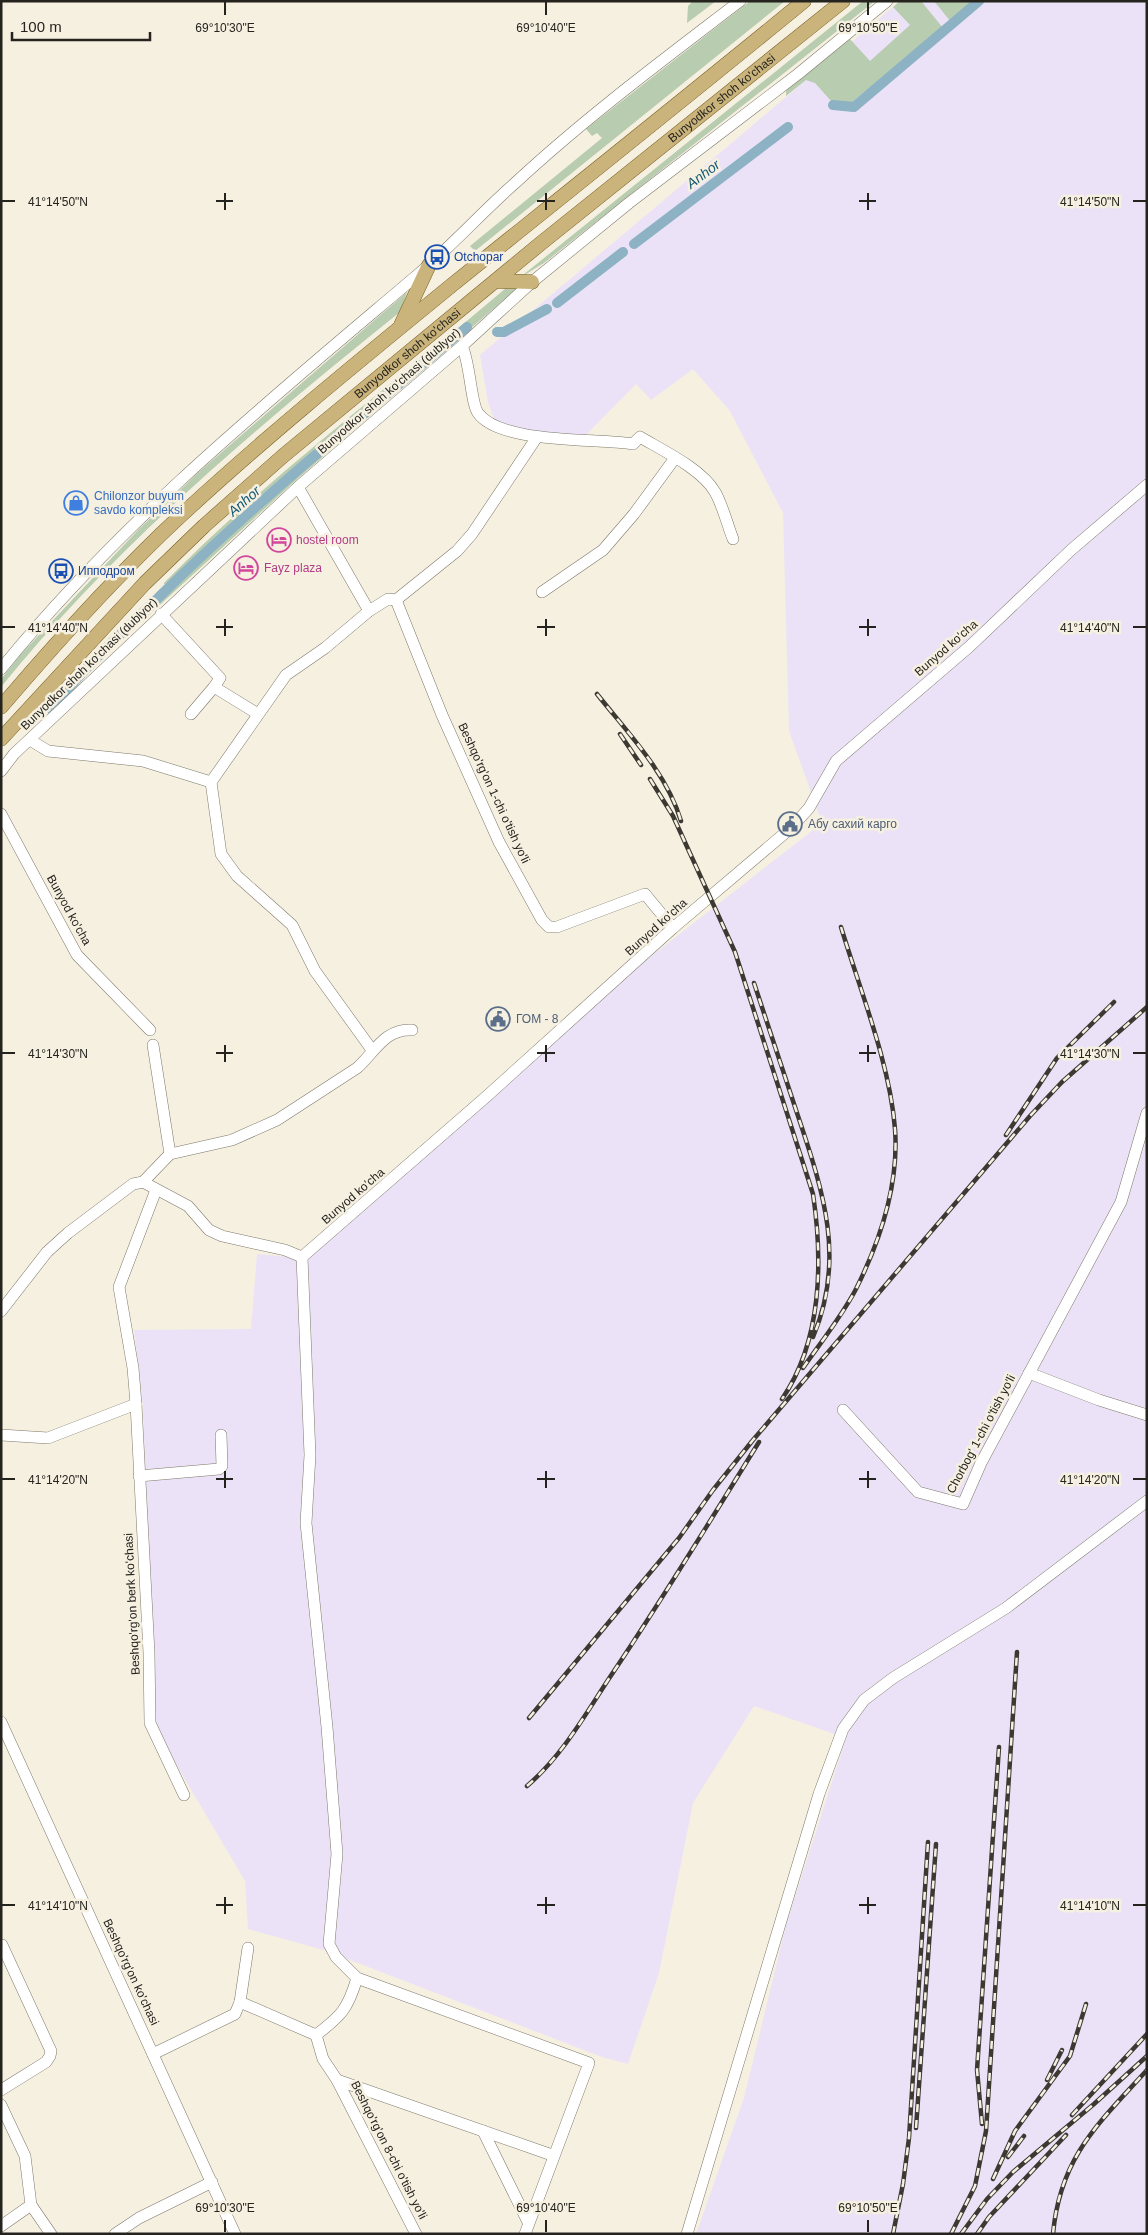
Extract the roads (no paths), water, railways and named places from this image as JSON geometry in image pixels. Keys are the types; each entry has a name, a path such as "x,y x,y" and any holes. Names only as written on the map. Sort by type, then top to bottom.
{"main road":[{"name":"Bunyodkor shoh ko'chasi","path":"1,707 84,614 140,556 188,508 267,438 400,327 804,1"},
{"name":"Bunyodkor shoh ko'chasi","path":"1,738 145,583 204,526 282,456 540,244 843,1"},
{"path":"525,227 532,224 542,230 544,237 540,244"},
{"path":"400,327 429,265"},
{"path":"496,281 532,282"},
{"path":"267,438 263,445 267,456 275,459 282,456"}],"street":[{"path":"1,669 43,620 129,530 265,406 429,265 514,183 578,127 740,1"},
{"name":"Bunyodkor shoh koʻchasi (dublyor)","path":"1,771 14,754 298,486 462,346 532,282 629,203 798,74 887,1"},
{"path":"462,346 467,356 476,412 490,425 537,437 634,444 640,437 675,458 701,477 714,491 733,539"},
{"path":"372,1050 315,970 292,925 237,876 221,854 211,782 286,675 324,648 369,611 388,599 396,600 457,551 472,534 537,437"},
{"path":"542,592 603,550 634,514 675,458"},
{"name":"Bunyod ko'cha","path":"302,1256 487,1096 673,928 791,828 808,808 836,761 969,647 1072,550 1147,485"},
{"path":"298,486 369,611"},
{"name":"Beshqo'rg'on 1-chi o'tish yo'li","path":"396,600 442,715 499,842 542,920 549,927 557,927 645,894 673,928"},
{"path":"161,614 220,678 191,714"},
{"path":"214,687 258,714"},
{"path":"30,740 48,751 143,761 211,782"},
{"name":"Bunyod ko'cha","path":"1,814 77,956 150,1030"},
{"path":"1,1311 48,1252 68,1233 133,1184 143,1182 170,1154 232,1140 277,1120 356,1068 368,1058 372,1050 396,1032 401,1029 412,1030"},
{"path":"153,1045 170,1154"},
{"name":"Chorbog' 1-chi o'tish yo'li","path":"843,1410 918,1492 963,1504 981,1463 1121,1202 1147,1113"},
{"path":"143,1182 188,1206 209,1230 222,1236 285,1250 302,1256 310,1454 306,1523 328,1727 337,1854 329,1944 336,1957 357,1978 589,2063 552,2156 525,2234"},
{"name":"Beshqo'rg'on berk ko'chasi","path":"156,1190 119,1287 133,1368 136,1404 150,1723 184,1795"},
{"name":"Chorbog' 1-chi o'tish yo'li","path":"1029,1373 1099,1400 1147,1415"},
{"path":"1,1435 48,1438 136,1404"},
{"path":"140,1476 219,1469 222,1466 221,1435"},
{"path":"687,2234 819,1794 836,1744 852,1713 864,1700 893,1678 1006,1608 1147,1501"},
{"name":"Beshqo'rg'on ko'chasi","path":"1,1722 235,2234"},
{"path":"1,2090 46,2062 51,2051 2,1945"},
{"path":"153,2054 235,2014 240,2002 248,1948"},
{"path":"240,2002 316,2035 341,2016 352,1995 357,1978"},
{"name":"Beshqo'rg'on 8-chi o'tish yo'li","path":"316,2035 323,2058 337,2080 416,2234"},
{"name":"Beshqo'rg'on 8-chi o'tish yo'li","path":"337,2080 552,2156"},
{"path":"1,2104 25,2156 31,2205 51,2234"},
{"path":"482,2131 528,2222"},
{"path":"115,2234 139,2218 212,2182"},
{"path":"1,2226 31,2205"}],"waterway":[{"name":"Anhor","path":"833,105 854,107 979,1"},
{"name":"Anhor","path":"634,244 788,127"},
{"name":"Anhor","path":"557,303 623,252"},
{"name":"Anhor","path":"497,332 504,332 547,309"},
{"name":"Anhor","path":"51,709 76,679 117,637 233,527 310,459 467,327"}],"railway":[{"path":"597,694 656,770 675,803 681,821"},
{"path":"620,734 641,765"},
{"path":"650,779 673,816 735,952 813,1194 818,1246 816,1300 805,1352 795,1376 782,1399"},
{"path":"803,1368 844,1309 865,1271 880,1232 891,1191 894,1170 895,1129 887,1079 881,1053 841,927"},
{"path":"754,983 806,1139 822,1195 827,1223 828,1279 823,1307 813,1337"},
{"path":"1006,1135 1057,1058 1114,1002"},
{"path":"529,1718 679,1538 713,1490 753,1440 1030,1116 1062,1082 1147,1007"},
{"path":"527,1786 551,1762 582,1720 667,1590 759,1442"},
{"path":"951,2234 975,2186 986,2131 1017,1652"},
{"path":"982,2124 977,2070 999,1747"},
{"path":"893,2234 903,2184 909,2138 928,1842"},
{"path":"916,2128 936,1844"},
{"path":"993,2179 1015,2131 1070,2056 1086,2004"},
{"path":"1072,2115 1147,2034"},
{"path":"1047,2080 1062,2050"},
{"path":"961,2234 987,2199 1013,2172 1094,2104 1147,2056"},
{"path":"1053,2234 1057,2207 1064,2183 1084,2143 1147,2070"},
{"path":"977,2234 989,2217 1066,2135"},
{"path":"1008,2157 1024,2136"}],"place":[{"name":"Otchopar","path":"437,257"},
{"name":"Chilonzor buyum savdo kompleksi","path":"76,503"},
{"name":"hostel room","path":"279,540"},
{"name":"Fayz plaza","path":"246,568"},
{"name":"Ипподром","path":"61,571"},
{"name":"Абу сахий карго","path":"790,824"},
{"name":"ГОМ - 8","path":"498,1019"}]}
